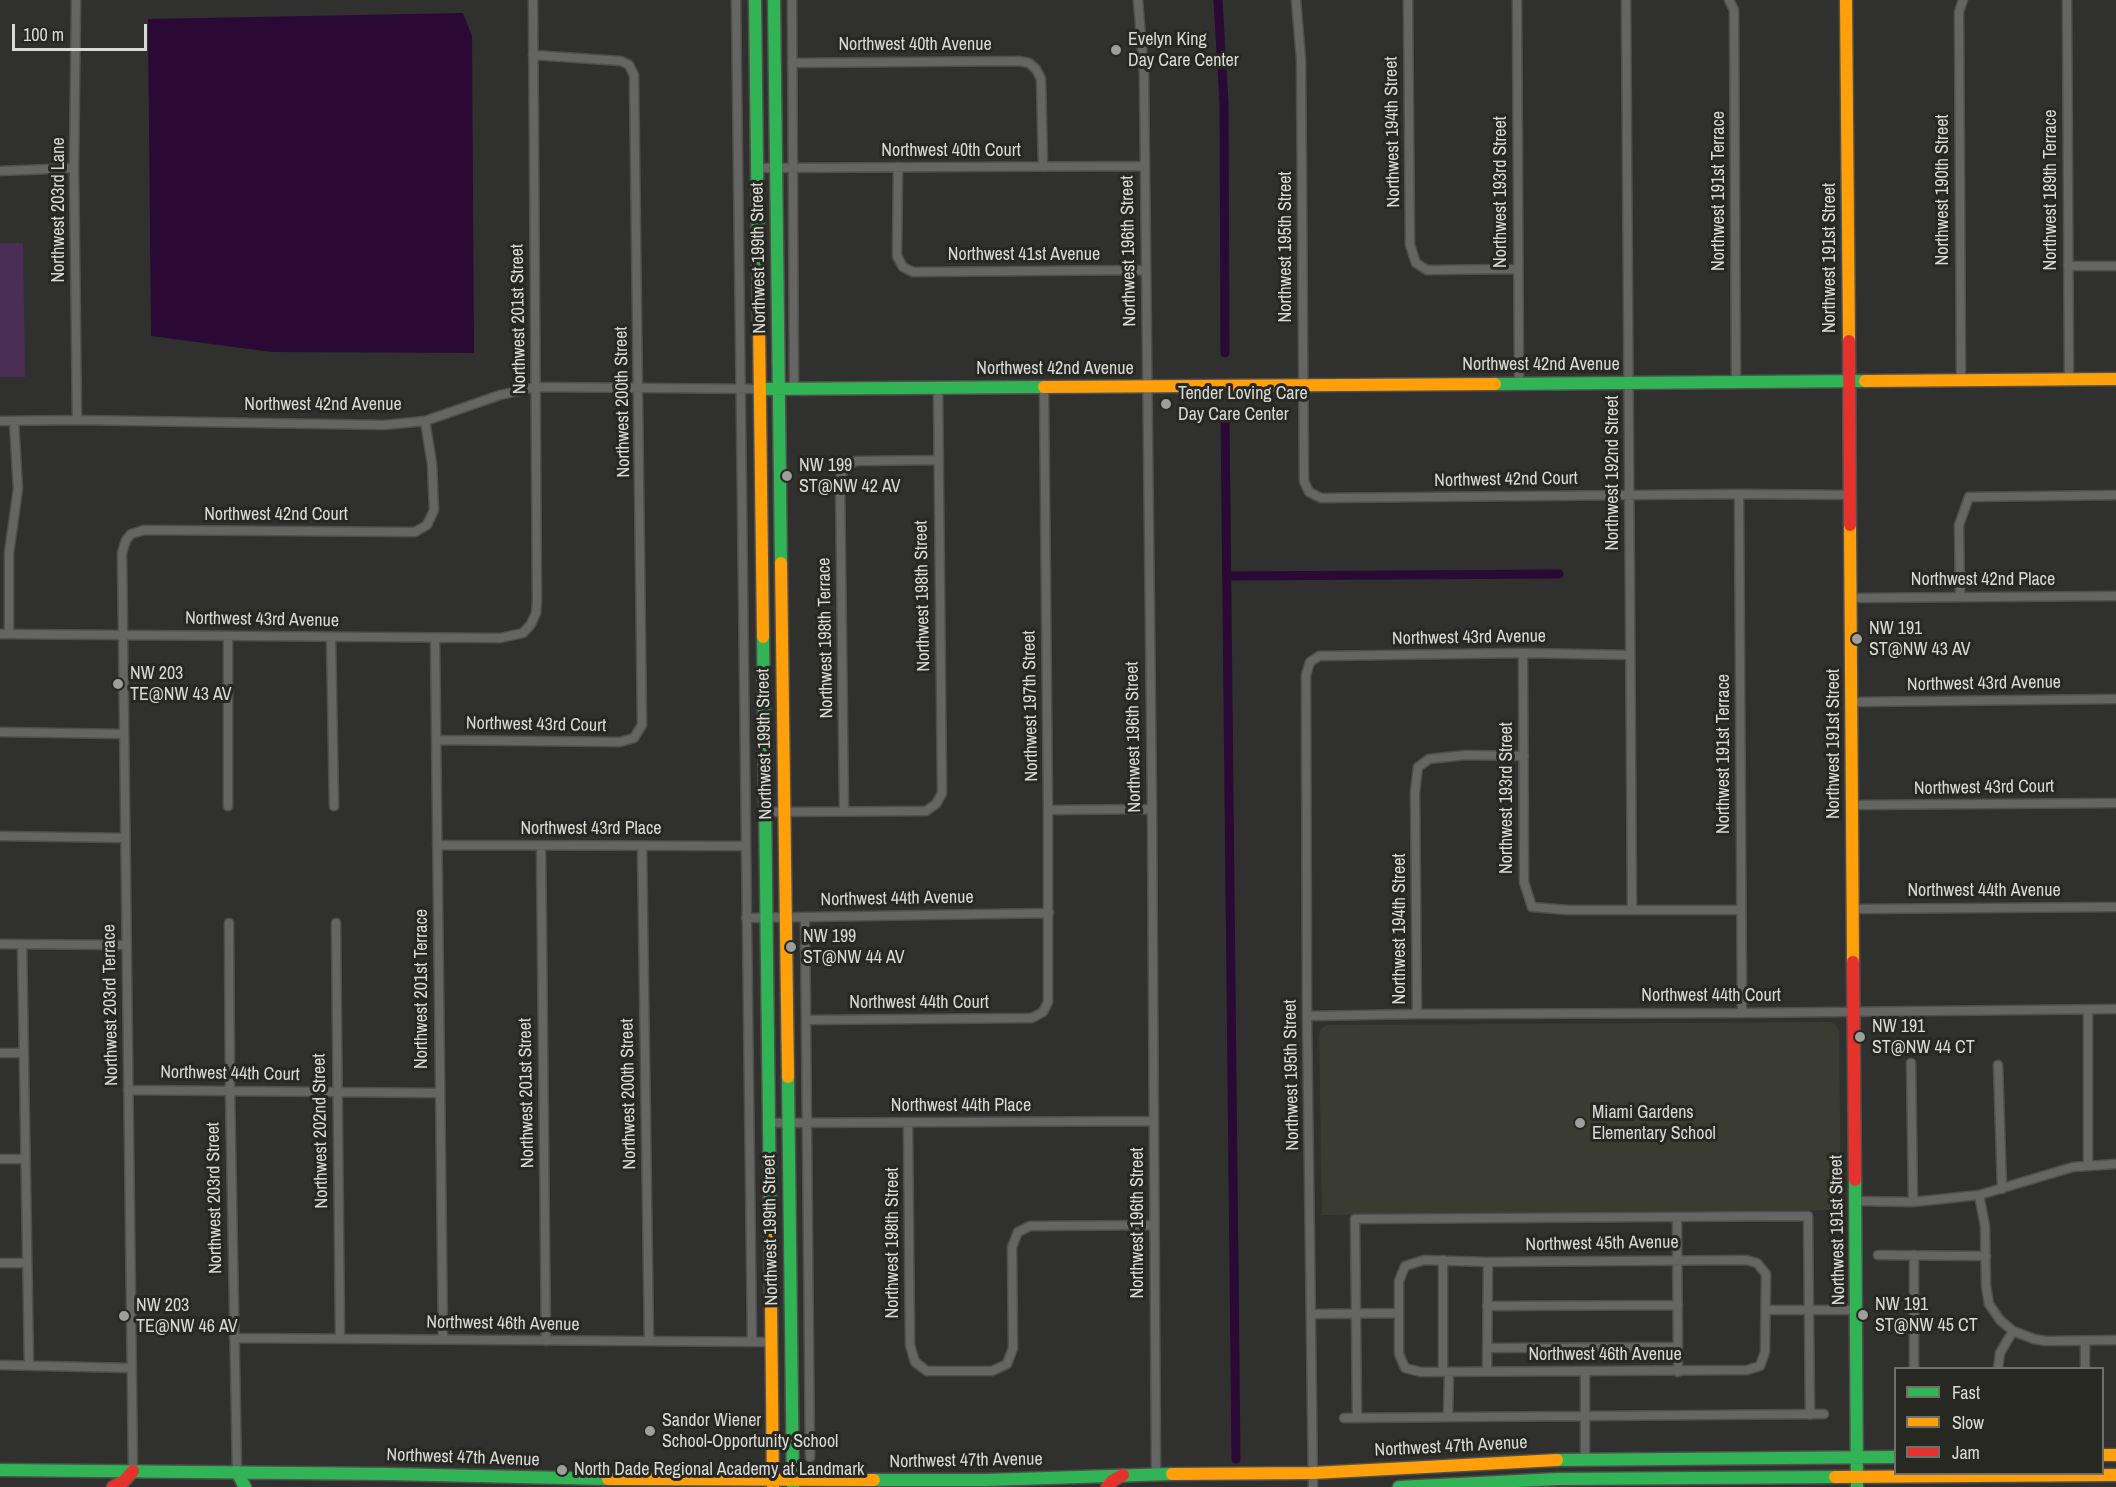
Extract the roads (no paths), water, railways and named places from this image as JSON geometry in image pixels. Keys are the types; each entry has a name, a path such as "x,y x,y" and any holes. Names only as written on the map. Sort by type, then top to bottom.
{"main road":[{"name":"Northwest 199th Street","path":"755,0 773,1483"},
{"name":"Northwest 199th Street","path":"774,0 793,1483"},
{"name":"Northwest 191st Street","path":"1846,0 1857,1482"},
{"name":"Northwest 42nd Avenue","path":"760,389 2116,379"},
{"name":"Northwest 47th Avenue","path":"0,1470 237,1472 793,1483 1156,1474 1313,1473 1585,1459 1894,1457"},
{"path":"1647,1482 1655,1467 1671,1458"},
{"path":"1558,1479 1575,1470 1585,1459"},
{"path":"113,1487 124,1481 133,1471"},
{"path":"237,1472 246,1487"},
{"path":"1107,1487 1112,1481 1124,1475"},
{"name":"Northwest 47th Avenue","path":"1399,1487 1558,1479 1647,1482 1857,1482 2116,1475"},
{"path":"498,1487 507,1477"}],"street":[{"name":"Northwest 203rd Lane","path":"76,0 74,168 77,420"},
{"name":"Northwest 201st Street","path":"523,633 531,624 536,613 537,602 533,0"},
{"path":"736,0 752,1342"},
{"path":"792,0 794,390"},
{"name":"Northwest 196th Street","path":"1138,0 1144,74 1156,1474"},
{"name":"Northwest 195th Street","path":"1296,0 1301,59 1304,481 1309,492"},
{"name":"Northwest 194th Street","path":"1408,0 1410,245 1416,263 1427,270 1518,269"},
{"name":"Northwest 193rd Street","path":"1517,0 1519,383"},
{"name":"Northwest 192nd Street","path":"1626,0 1632,909"},
{"name":"Northwest 191st Terrace","path":"1729,0 1734,10 1736,382"},
{"name":"Northwest 190th Street","path":"1961,380 1959,12 1963,0"},
{"name":"Northwest 189th Terrace","path":"2067,0 2069,379"},
{"name":"Northwest 200th Street","path":"533,55 621,61 628,65 634,75 642,725 634,738"},
{"name":"Northwest 40th Avenue","path":"792,63 1019,61 1029,63 1041,80 1043,166"},
{"name":"Northwest 40th Court","path":"757,168 1145,166"},
{"name":"Northwest 41st Avenue","path":"898,167 897,256 903,267 913,272 1145,270"},
{"path":"0,171 74,168"},
{"path":"2068,266 2116,266"},
{"name":"Northwest 42nd Avenue","path":"0,421 77,420 384,425 425,421 500,395 536,387 760,389"},
{"name":"Northwest 198th Street","path":"844,812 926,811 936,804 942,793 938,387"},
{"name":"Northwest 197th Street","path":"1032,1018 1043,1012 1048,1002 1044,387"},
{"name":"Northwest 42nd Court","path":"126,540 131,534 144,530 415,532 427,525 434,510 432,464 425,421"},
{"path":"5,634 9,553 18,489 14,422"},
{"name":"Northwest 198th Terrace","path":"844,812 840,478 846,466 856,460 938,460"},
{"name":"Northwest 42nd Court","path":"1309,492 1321,498 1850,495"},
{"name":"Northwest 191st Terrace","path":"1739,494 1742,1013"},
{"path":"1960,597 1959,525 1969,497 2116,495"},
{"name":"Northwest 203rd Terrace","path":"126,540 122,553 133,1471"},
{"name":"Northwest 42nd Place","path":"1851,598 2116,596"},
{"name":"Northwest 43rd Avenue","path":"5,634 500,638 523,633"},
{"path":"228,636 228,806"},
{"path":"332,637 334,806"},
{"name":"Northwest 201st Terrace","path":"435,638 443,1340"},
{"name":"Northwest 193rd Street","path":"1522,653 1524,882 1532,907 1568,910 1632,909"},
{"name":"Northwest 43rd Avenue","path":"1310,662 1318,657 1522,653 1629,655"},
{"name":"Northwest 195th Street","path":"1310,662 1306,675 1307,1016 1313,1487"},
{"name":"Northwest 43rd Avenue","path":"1852,702 2116,699"},
{"path":"0,732 124,734"},
{"name":"Northwest 43rd Court","path":"436,740 620,742 634,738"},
{"name":"Northwest 194th Street","path":"1417,1014 1415,792 1418,766 1429,759 1466,755 1524,756"},
{"name":"Northwest 43rd Court","path":"1852,805 2116,803"},
{"path":"1048,810 1152,809"},
{"path":"765,812 844,812"},
{"path":"0,836 125,838"},
{"name":"Northwest 43rd Place","path":"437,845 745,846"},
{"name":"Northwest 201st Street","path":"541,846 546,1341"},
{"name":"Northwest 200th Street","path":"642,846 649,1341"},
{"name":"Northwest 44th Avenue","path":"1853,909 2116,907"},
{"path":"1632,909 1741,910"},
{"name":"Northwest 44th Avenue","path":"746,918 1049,913"},
{"path":"806,917 810,1457"},
{"name":"Northwest 203rd Street","path":"229,923 237,1472"},
{"name":"Northwest 202nd Street","path":"336,923 340,1339"},
{"path":"0,944 126,945"},
{"path":"22,944 29,1365"},
{"path":"2088,1010 2088,1165"},
{"name":"Northwest 44th Court","path":"1307,1016 2116,1010"},
{"name":"Northwest 44th Court","path":"806,1020 1032,1018"},
{"path":"0,1053 23,1053"},
{"path":"1911,1064 1913,1202"},
{"path":"1998,1065 2002,1189"},
{"name":"Northwest 44th Court","path":"128,1090 439,1093"},
{"name":"Northwest 44th Place","path":"768,1123 1154,1121"},
{"name":"Northwest 198th Street","path":"908,1123 910,1345 915,1362 927,1371 992,1371 1007,1364 1013,1348 1012,1247 1018,1232 1030,1226 1154,1225"},
{"path":"0,1159 25,1159"},
{"path":"1856,1201 1913,1202 1979,1195 2073,1167 2116,1164"},
{"path":"1979,1195 1983,1209 1986,1286 1989,1304 2000,1320 2013,1331 2034,1339 2046,1341 2116,1340"},
{"path":"1357,1417 1355,1219 1808,1216 1810,1414"},
{"path":"1677,1218 1678,1372"},
{"path":"1878,1256 1986,1256"},
{"path":"1914,1256 1914,1367"},
{"path":"1446,1372 1421,1372 1405,1368 1399,1354 1399,1281 1405,1266 1424,1260 1445,1260 1448,1416"},
{"name":"Northwest 45th Avenue","path":"1445,1260 1488,1262 1746,1260 1757,1263 1766,1274 1766,1311"},
{"path":"1487,1371 1488,1262"},
{"path":"0,1263 27,1263"},
{"path":"1487,1306 1678,1305"},
{"path":"1766,1311 1857,1310"},
{"name":"Northwest 46th Avenue","path":"1446,1372 1747,1370 1760,1366 1765,1352 1766,1311"},
{"path":"1312,1314 1399,1313"},
{"path":"1998,1367 2000,1353 2013,1331"},
{"name":"Northwest 46th Avenue","path":"234,1338 771,1342"},
{"path":"2085,1341 2085,1367"},
{"path":"1487,1348 1678,1347"},
{"path":"0,1365 131,1368"},
{"path":"1585,1372 1585,1459"},
{"path":"1344,1418 1824,1414"}],"waterway":[{"path":"1218,0 1224,103 1225,353"},
{"path":"1225,415 1236,1459"},
{"path":"1227,576 1559,574"}],"place":[{"name":"Evelyn King Day Care Center","path":"1116,50"},
{"name":"Tender Loving Care Day Care Center","path":"1166,404"},
{"name":"NW 199 ST@NW 42 AV","path":"787,476"},
{"name":"NW 191 ST@NW 43 AV","path":"1857,639"},
{"name":"NW 203 TE@NW 43 AV","path":"118,684"},
{"name":"NW 199 ST@NW 44 AV","path":"791,947"},
{"name":"NW 191 ST@NW 44 CT","path":"1860,1037"},
{"name":"Miami Gardens Elementary School","path":"1580,1123"},
{"name":"NW 191 ST@NW 45 CT","path":"1863,1315"},
{"name":"NW 203 TE@NW 46 AV","path":"124,1316"},
{"name":"Sandor Wiener School-Opportunity School","path":"650,1431"},
{"name":"North Dade Regional Academy at Landmark","path":"562,1470"}]}
